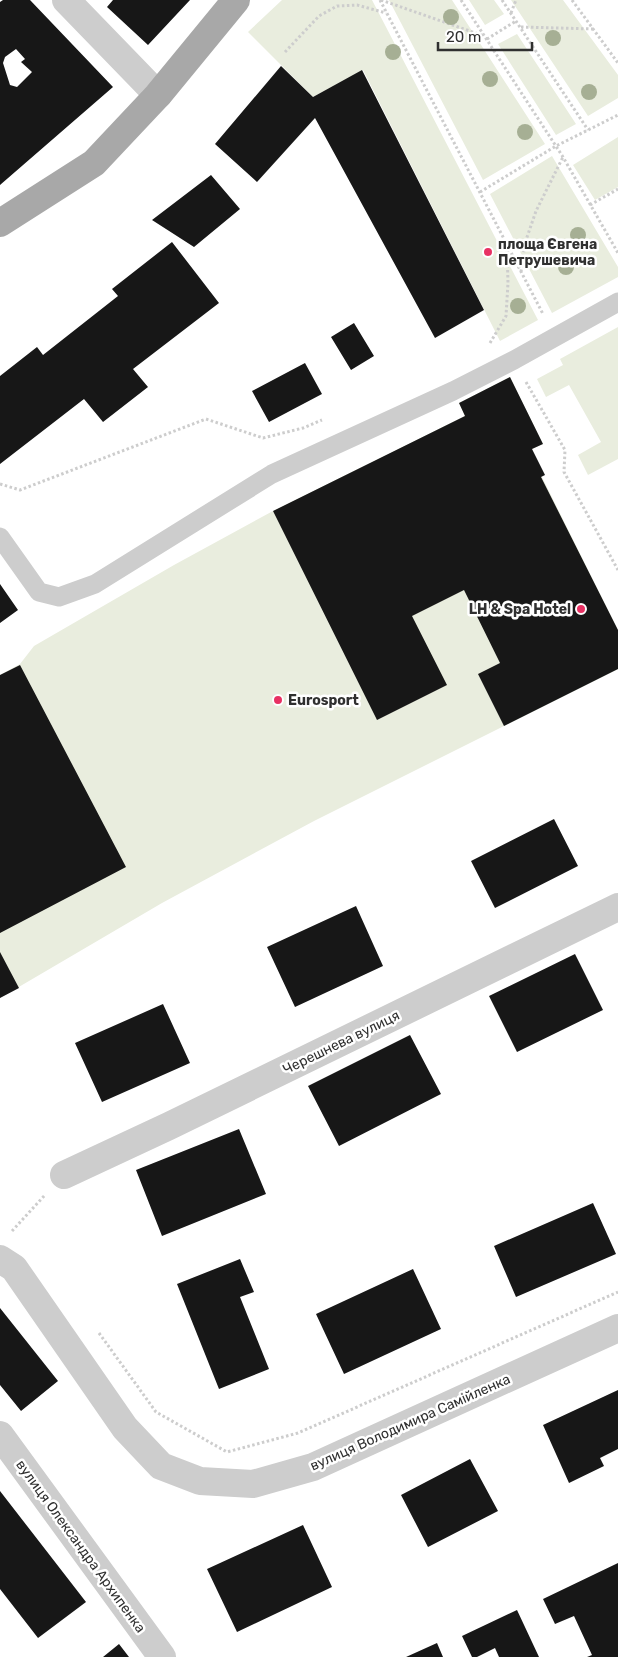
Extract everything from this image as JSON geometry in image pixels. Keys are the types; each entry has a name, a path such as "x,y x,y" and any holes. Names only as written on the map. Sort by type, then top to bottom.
{"main road":[{"path":"0,223 94,163 158,95 236,0"}],"street":[{"path":"66,0 158,95"},
{"name":"Черешнева вулиця","path":"64,1175 169,1126 618,907"},
{"name":"вулиця Володимира Самійленка","path":"3,1248 14,1268 125,1428 161,1466 200,1481 253,1484 313,1467 618,1328"},
{"name":"вулиця Олександра Архипенка","path":"0,1435 162,1657"}],"lane":[{"path":"0,537 39,592 59,597 95,584 272,474 453,391 514,360 618,302"}],"path":[{"path":"380,0 554,337"},
{"path":"380,0 486,38 516,21"},
{"path":"461,0 563,157 618,253"},
{"path":"502,0 588,130"},
{"path":"511,13 516,0"},
{"path":"572,0 618,63"},
{"path":"284,52 318,16 337,6 357,5 387,13"},
{"path":"520,27 594,29"},
{"path":"480,192 556,146 618,115"},
{"path":"521,272 525,243 536,211 563,157"},
{"path":"590,205 618,189"},
{"path":"489,344 506,316 508,283 507,246"},
{"path":"514,360 565,450 564,472 618,570"},
{"path":"0,484 20,490 206,419 263,438 302,428 329,418"},
{"path":"3,1248 64,1175"},
{"path":"94,1326 156,1412 227,1452 298,1433 618,1292"}],"shaded area":[{"path":"282,0 372,0 538,320 500,341 363,70 313,97 248,32"},
{"path":"389,0 452,0 545,144 483,180"},
{"path":"469,0 494,0 504,14 485,25"},
{"path":"511,0 563,0 618,75 618,98 588,116"},
{"path":"517,34 576,124 556,135 498,44"},
{"path":"618,137 618,187 595,200 573,165"},
{"path":"552,156 618,267 618,277 552,313 490,194"},
{"path":"618,327 618,459 588,475 578,455 601,442 569,385 546,397 537,379 563,365 560,359"},
{"name":"Eurosport","path":"510,377 543,444 532,449 542,477 618,630 618,669 314,821 162,903 0,998 0,675 20,664 34,646 174,565 273,511 465,416 459,403"}],"building":[{"path":"3,0 30,0 113,87 0,185 0,2","holes":["16,49 25,59 21,62 32,72 17,87 10,85 3,63 5,57"]},
{"path":"113,0 190,0 148,45 107,7"},
{"path":"281,66 313,97 362,70 484,310 435,338 315,118 257,182 215,144"},
{"path":"211,175 240,209 194,247 152,220"},
{"path":"172,242 219,303 133,369 148,387 103,422 84,399 0,464 0,376 37,347 43,355 118,296 112,289"},
{"path":"354,323 374,356 351,370 331,337"},
{"path":"305,363 322,394 269,422 252,391"},
{"path":"510,377 543,444 532,449 545,475 541,477 618,630 618,669 504,726 478,674 500,663 464,590 412,616 447,685 377,720 273,511 465,416 459,403"},
{"path":"0,584 18,610 0,623"},
{"path":"20,665 126,867 0,933 0,675"},
{"path":"554,819 578,866 495,908 471,861"},
{"path":"356,906 383,966 295,1007 267,947"},
{"path":"0,952 19,988 0,998"},
{"path":"575,954 603,1010 517,1052 489,996"},
{"path":"163,1004 190,1063 102,1102 75,1043"},
{"path":"410,1035 441,1094 339,1146 308,1086"},
{"path":"239,1129 266,1194 162,1236 136,1170"},
{"path":"593,1203 616,1254 516,1297 494,1246"},
{"path":"240,1259 254,1292 240,1297 269,1369 219,1389 177,1284"},
{"path":"413,1269 441,1329 344,1374 316,1314"},
{"path":"0,1308 58,1381 21,1411 0,1385"},
{"path":"618,1390 618,1449 600,1458 604,1466 569,1483 543,1425"},
{"path":"470,1459 498,1511 428,1547 401,1495"},
{"path":"0,1491 86,1602 38,1638 0,1589"},
{"path":"303,1525 332,1587 237,1632 207,1569"},
{"path":"618,1563 618,1657 587,1657 592,1655 574,1616 555,1624 543,1599"},
{"path":"517,1610 539,1657 499,1657 495,1648 477,1657 472,1657 462,1636"},
{"path":"437,1643 443,1657 406,1657"},
{"path":"119,1644 129,1657 103,1657"}],"place":[{"name":"площа Євгена Петрушевича","path":"488,252"},
{"name":"LH & Spa Hotel","path":"581,609"},
{"name":"Eurosport","path":"278,700"}]}
